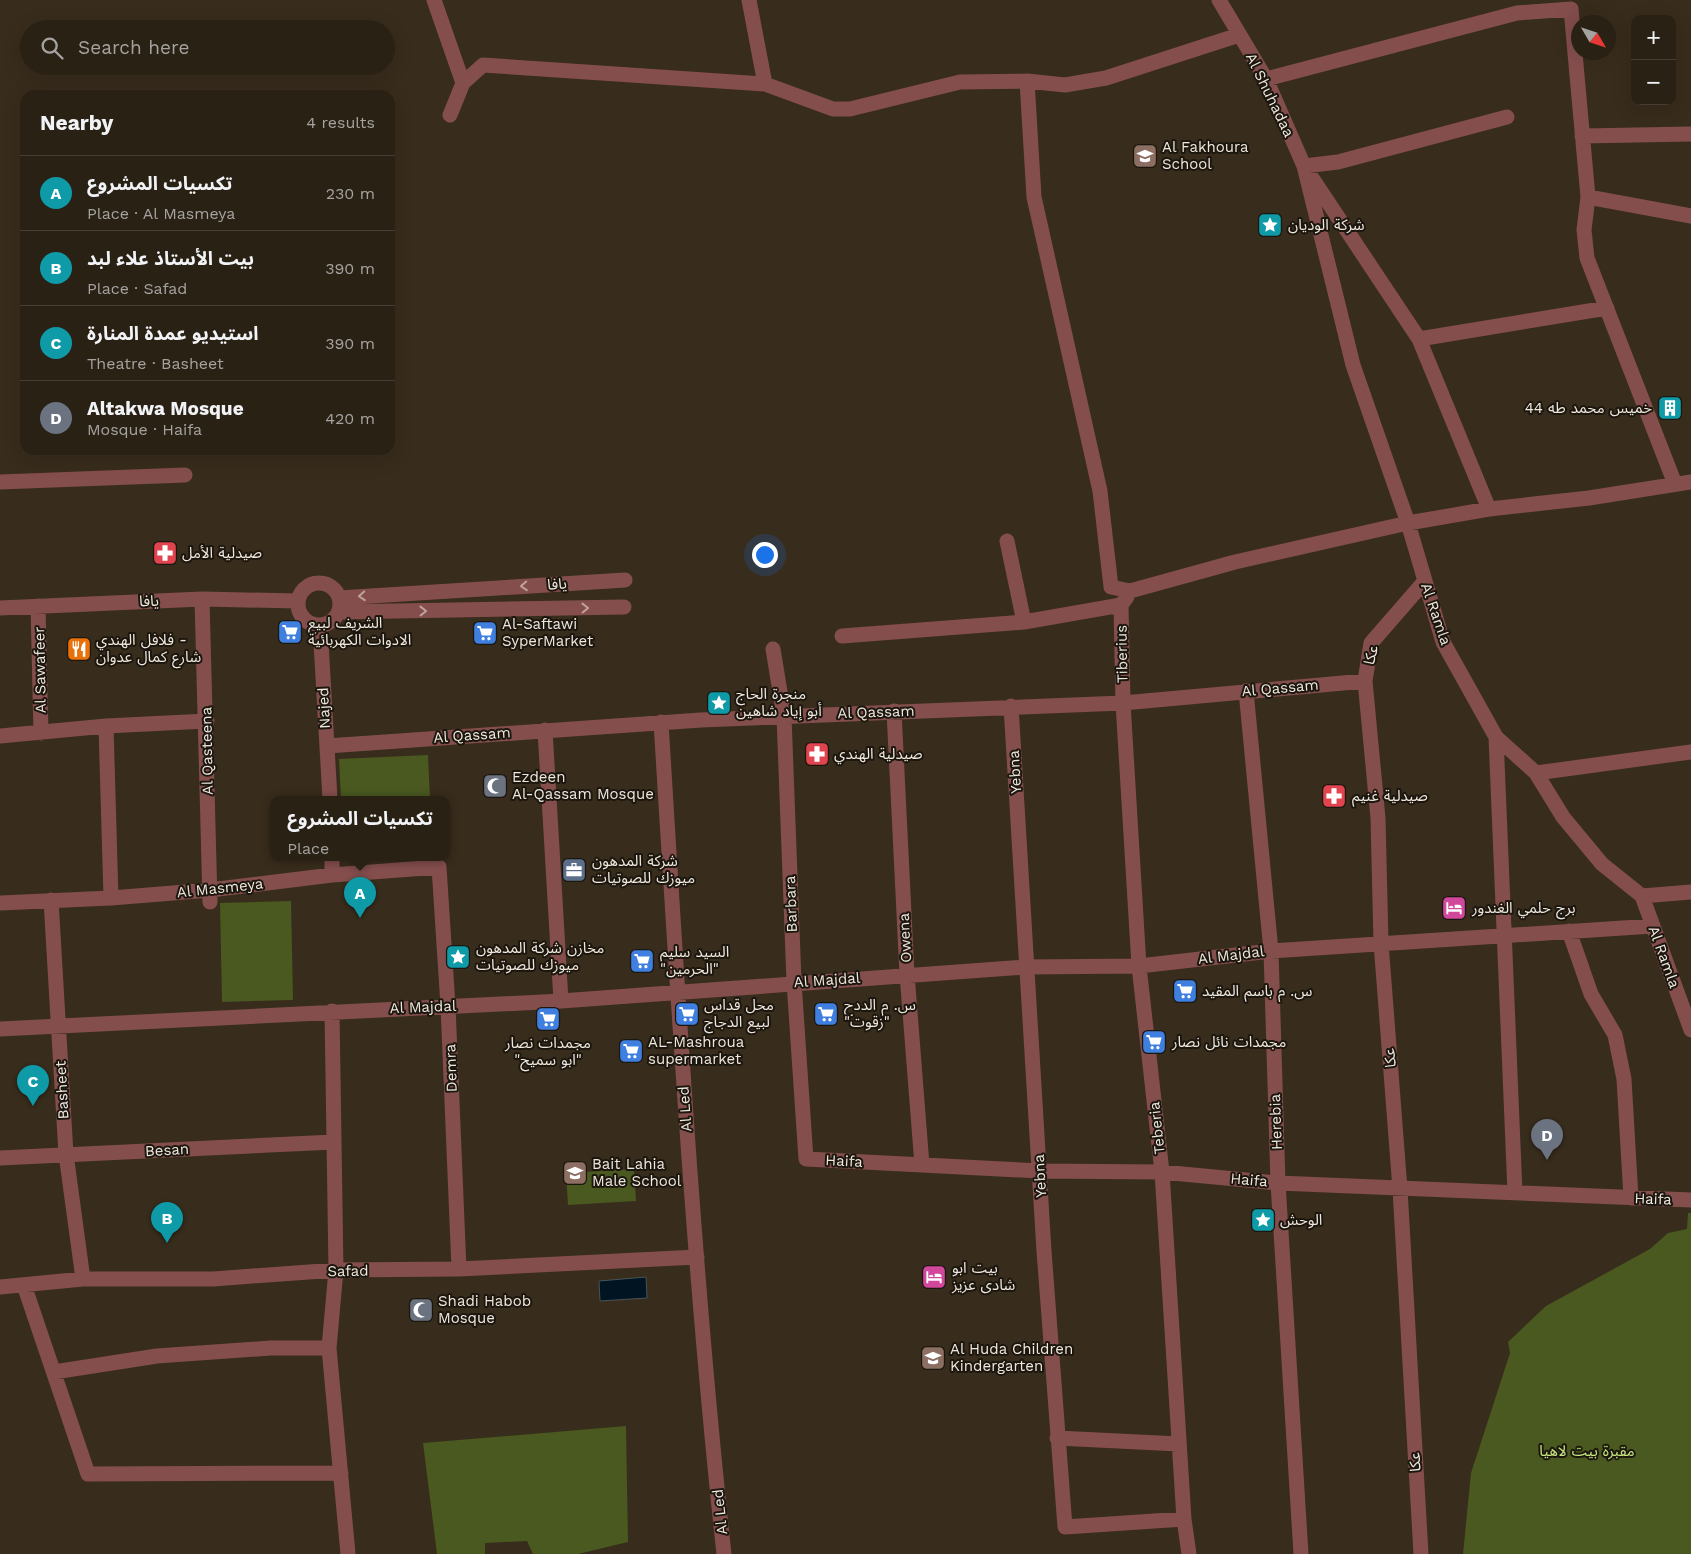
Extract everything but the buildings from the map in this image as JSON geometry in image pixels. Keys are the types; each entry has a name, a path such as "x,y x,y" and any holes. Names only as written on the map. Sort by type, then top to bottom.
{"street":[{"path":"434,0 463,83"},
{"path":"749,0 765,84"},
{"name":"Al Shuhadaa","path":"1219,0 1266,79 1304,166"},
{"path":"1266,79 1517,13 1571,5 1588,197 1584,230 1587,258 1675,484"},
{"path":"450,115 463,83 483,65 765,84 833,109 850,109 960,82 1027,81 1065,85 1106,78 1239,35"},
{"path":"1027,81 1034,197 1100,491 1112,586 1130,592 1238,562 1408,523 1489,509 1589,498 1691,482"},
{"path":"1489,509 1419,339 1350,232 1304,166 1338,162 1507,117"},
{"path":"1582,136 1691,134"},
{"name":"Al Ramla","path":"1304,166 1353,365 1408,523 1443,642 1496,737 1536,772 1563,817 1602,864 1642,896 1691,1030"},
{"path":"1588,197 1691,216"},
{"path":"1419,339 1607,308"},
{"path":"0,482 185,475"},
{"path":"1007,541 1024,622"},
{"name":"يافا","path":"339,605 625,580"},
{"name":"عكا","path":"1421,1554 1400,1189 1381,943 1378,818 1365,681 1371,642 1424,582"},
{"path":"316,583 330,586 339,605 331,622 320,625 307,622 302,617 297,601 304,590 316,583"},
{"path":"842,636 1024,622 1121,605 1130,592"},
{"name":"يافا","path":"0,608 202,599 297,601"},
{"name":"Al Qasteena","path":"202,599 207,721 210,896"},
{"name":"يافا","path":"339,605 624,607"},
{"name":"Tiberius","path":"1121,605 1123,703"},
{"name":"Al Sawafeer","path":"38,606 41,733"},
{"name":"Najed","path":"320,625 330,795"},
{"name":"Barbara","path":"773,649 784,716 794,982 806,1159"},
{"name":"Al Qassam","path":"327,746 661,722 1011,706 1123,703 1365,681"},
{"name":"Herebia","path":"1246,691 1271,950 1278,1183 1301,1554"},
{"name":"Teberia","path":"1123,703 1139,966 1162,1172 1184,1520 1189,1554"},
{"name":"Yebna","path":"1011,706 1025,967 1057,1438 1065,1527 1184,1520"},
{"name":"Owena","path":"894,711 907,974 922,1165"},
{"path":"0,736 106,726 207,721"},
{"name":"Al Led","path":"661,722 697,1257 713,1450 724,1554"},
{"path":"106,726 111,898"},
{"path":"545,730 561,1000"},
{"path":"1496,737 1515,1193"},
{"path":"1536,772 1691,752"},
{"path":"332,861 332,875"},
{"name":"Al Masmeya","path":"0,903 210,896 332,875 439,867"},
{"name":"Demra","path":"439,867 448,1006 459,1269"},
{"path":"1642,896 1691,892"},
{"name":"Basheet","path":"51,900 66,1154 83,1279"},
{"name":"Al Majdal","path":"0,1030 561,1000 1025,967 1139,966 1271,950 1653,926"},
{"path":"1569,931 1591,994 1615,1035 1624,1079 1631,1198"},
{"path":"332,1011 336,1270 329,1348 348,1554"},
{"name":"Besan","path":"0,1158 334,1142"},
{"name":"Haifa","path":"806,1159 1040,1171 1162,1172 1278,1183 1691,1200"},
{"path":"1400,1189 1410,1368"},
{"name":"Safad","path":"0,1287 83,1279 213,1279 336,1270 459,1269 697,1257"},
{"path":"24,1286 88,1474 341,1473"},
{"path":"54,1372 157,1356 271,1348 329,1348"},
{"path":"1057,1438 1179,1444"}],"green space":[{"path":"428,755 430,796 341,796 339,759"},
{"path":"291,901 293,1000 222,1002 220,903"},
{"path":"634,1169 636,1201 568,1205 566,1173"},
{"name":"مقبرة بيت لاهيا","path":"1688,1213 1691,1213 1691,1554 1463,1554 1471,1473 1510,1353 1508,1342 1546,1306 1650,1249 1668,1233 1687,1229"},
{"path":"626,1426 628,1542 578,1554 533,1554 527,1541 485,1543 485,1554 437,1554 423,1443"}],"water":[{"path":"646,1277 647,1298 600,1301 599,1281"}],"place":[{"name":"Al Fakhoura School","path":"1145,156"},
{"name":"شركة الوديان","path":"1270,225"},
{"name":"خميس محمد طه 44","path":"1670,408"},
{"name":"صيدلية الأمل","path":"165,553"},
{"name":"الشريف لبيع الادوات الكهربائية","path":"290,632"},
{"name":"Al-Saftawi SyperMarket","path":"485,633"},
{"name":"فلافل الهندي - شارع كمال عدوان","path":"79,649"},
{"name":"منجرة الحاج أبو إياد شاهين","path":"719,703"},
{"name":"صيدلية الهندي","path":"817,754"},
{"name":"Ezdeen Al-Qassam Mosque","path":"495,786"},
{"name":"صيدلية غنيم","path":"1334,796"},
{"name":"شركة المدهون ميوزك للصوتيات","path":"574,870"},
{"name":"برج حلمي الغندور","path":"1454,908"},
{"name":"تكسيات المشروع","path":"360,918"},
{"name":"مخازن شركة المدهون ميوزك للصوتيات","path":"458,957"},
{"name":"السيد سليم \"الحرمين\"","path":"642,961"},
{"name":"س. م باسم المقيد","path":"1185,991"},
{"name":"محل قداس لبيع الدجاج","path":"687,1014"},
{"name":"س. م الددح \"زقوت\"","path":"826,1014"},
{"name":"مجمدات نصار \"ابو سميح\"","path":"548,1019"},
{"name":"مجمدات نائل نصار","path":"1154,1042"},
{"name":"AL-Mashroua supermarket","path":"631,1051"},
{"name":"استيديو عمدة المنارة","path":"33,1106"},
{"name":"Altakwa Mosque","path":"1547,1160"},
{"name":"Bait Lahia Male School","path":"575,1173"},
{"name":"الوحش","path":"1263,1220"},
{"name":"بيت الأستاذ علاء لبد","path":"167,1243"},
{"name":"بيت ابو شادى عزيز","path":"934,1277"},
{"name":"Shadi Habob Mosque","path":"421,1310"},
{"name":"Al Huda Children Kindergarten","path":"933,1358"}]}
